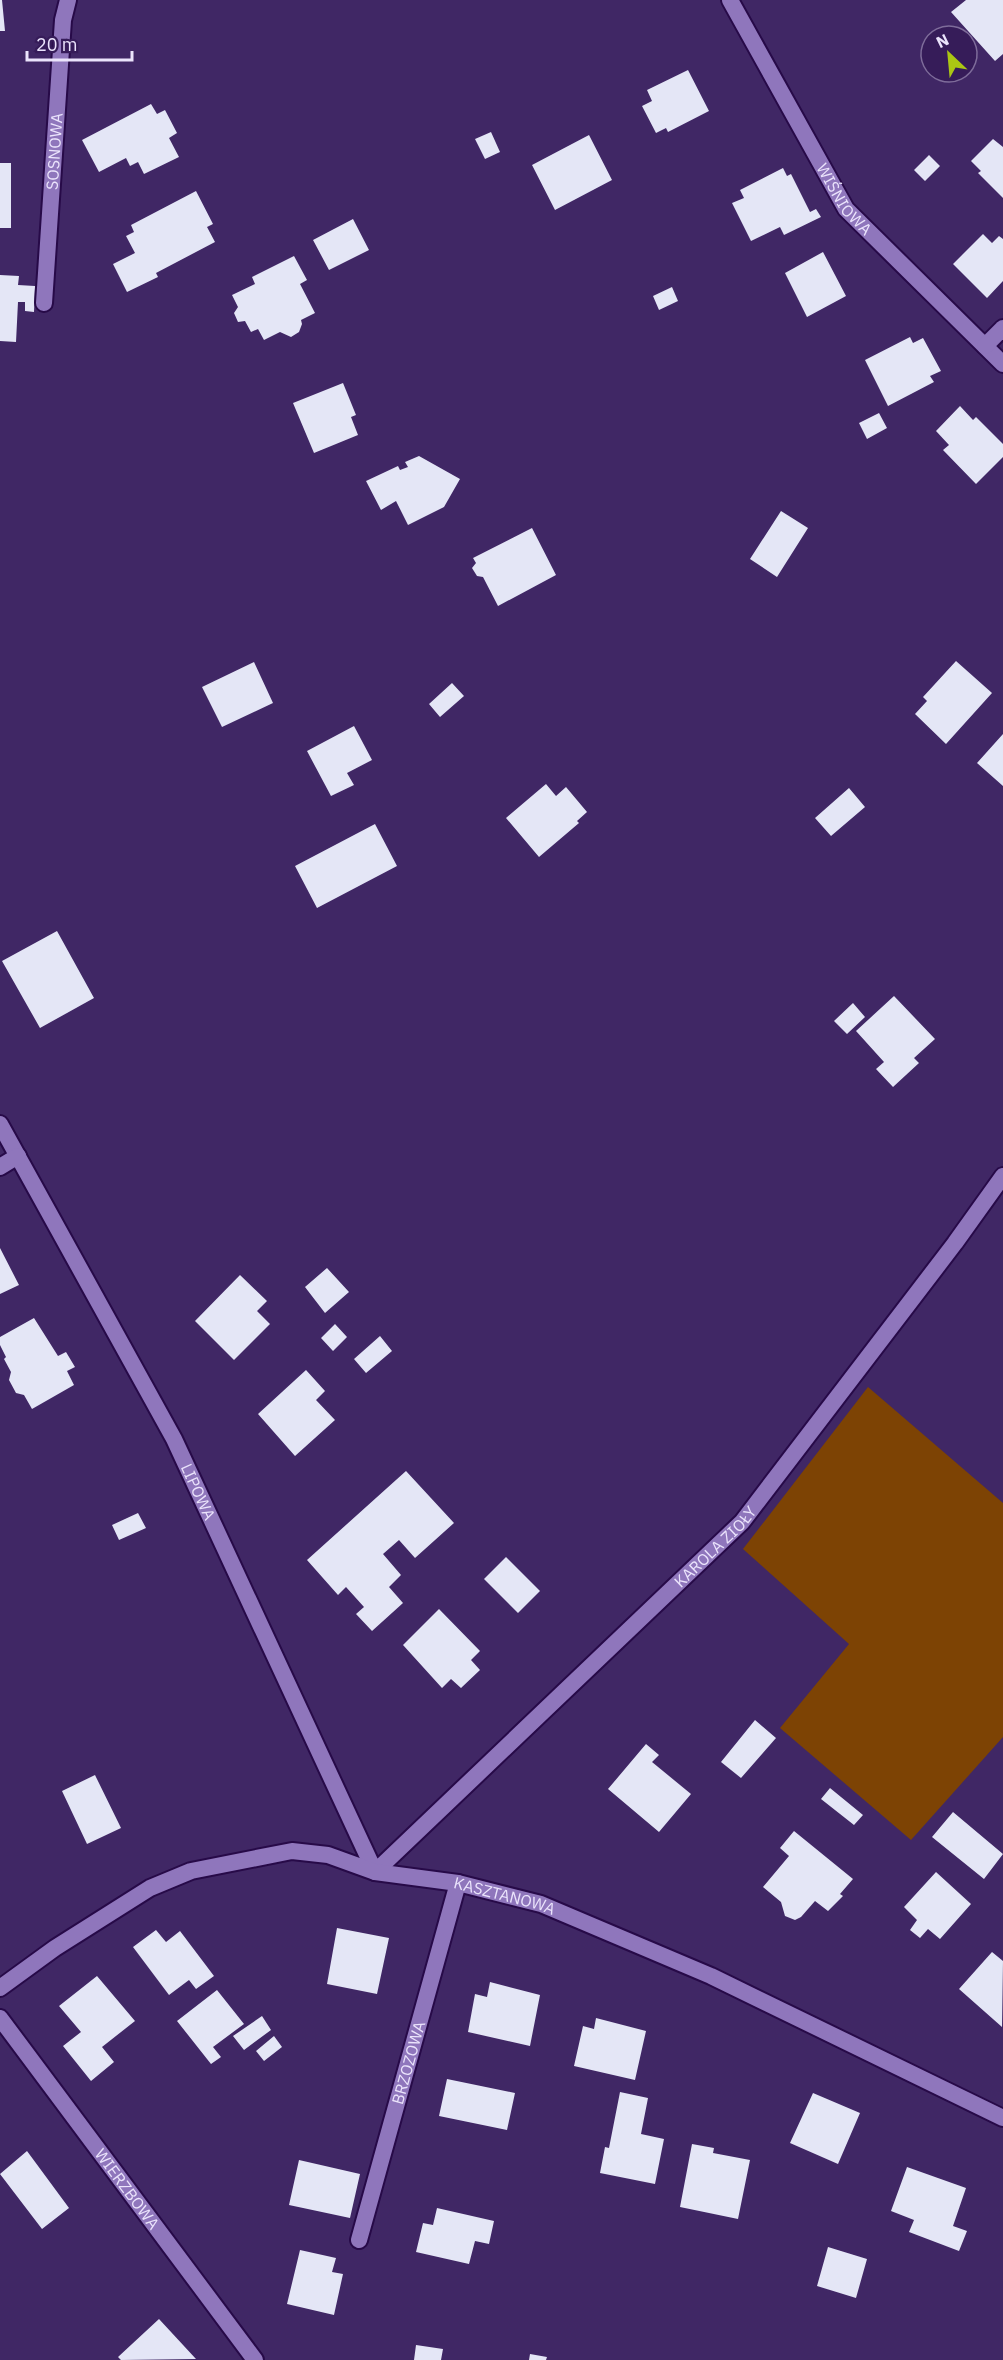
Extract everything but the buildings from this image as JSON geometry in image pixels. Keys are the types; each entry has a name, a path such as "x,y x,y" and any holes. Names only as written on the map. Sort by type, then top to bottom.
{"street":[{"name":"SOSNOWA","path":"44,303 63,20 68,0"},
{"name":"WIŚNIOWA","path":"730,0 846,209 1003,364"},
{"path":"985,346 1003,328"},
{"name":"LIPOWA","path":"0,1124 174,1439 375,1872"},
{"path":"0,1167 18,1156"},
{"name":"KAROLA ZIOŁY","path":"375,1872 742,1522 955,1243 1003,1176"},
{"name":"KASZTANOWA","path":"0,1988 55,1948 150,1888 191,1871 292,1851 328,1855 375,1872 458,1883 541,1904 711,1976 1003,2118"},
{"name":"BRZOZOWA","path":"359,2240 458,1883"},
{"name":"WIERZBOWA","path":"0,2018 255,2360"}],"shaded area":[{"path":"868,1387 1003,1503 1003,1737 911,1840 780,1728 849,1644 743,1549"}]}
